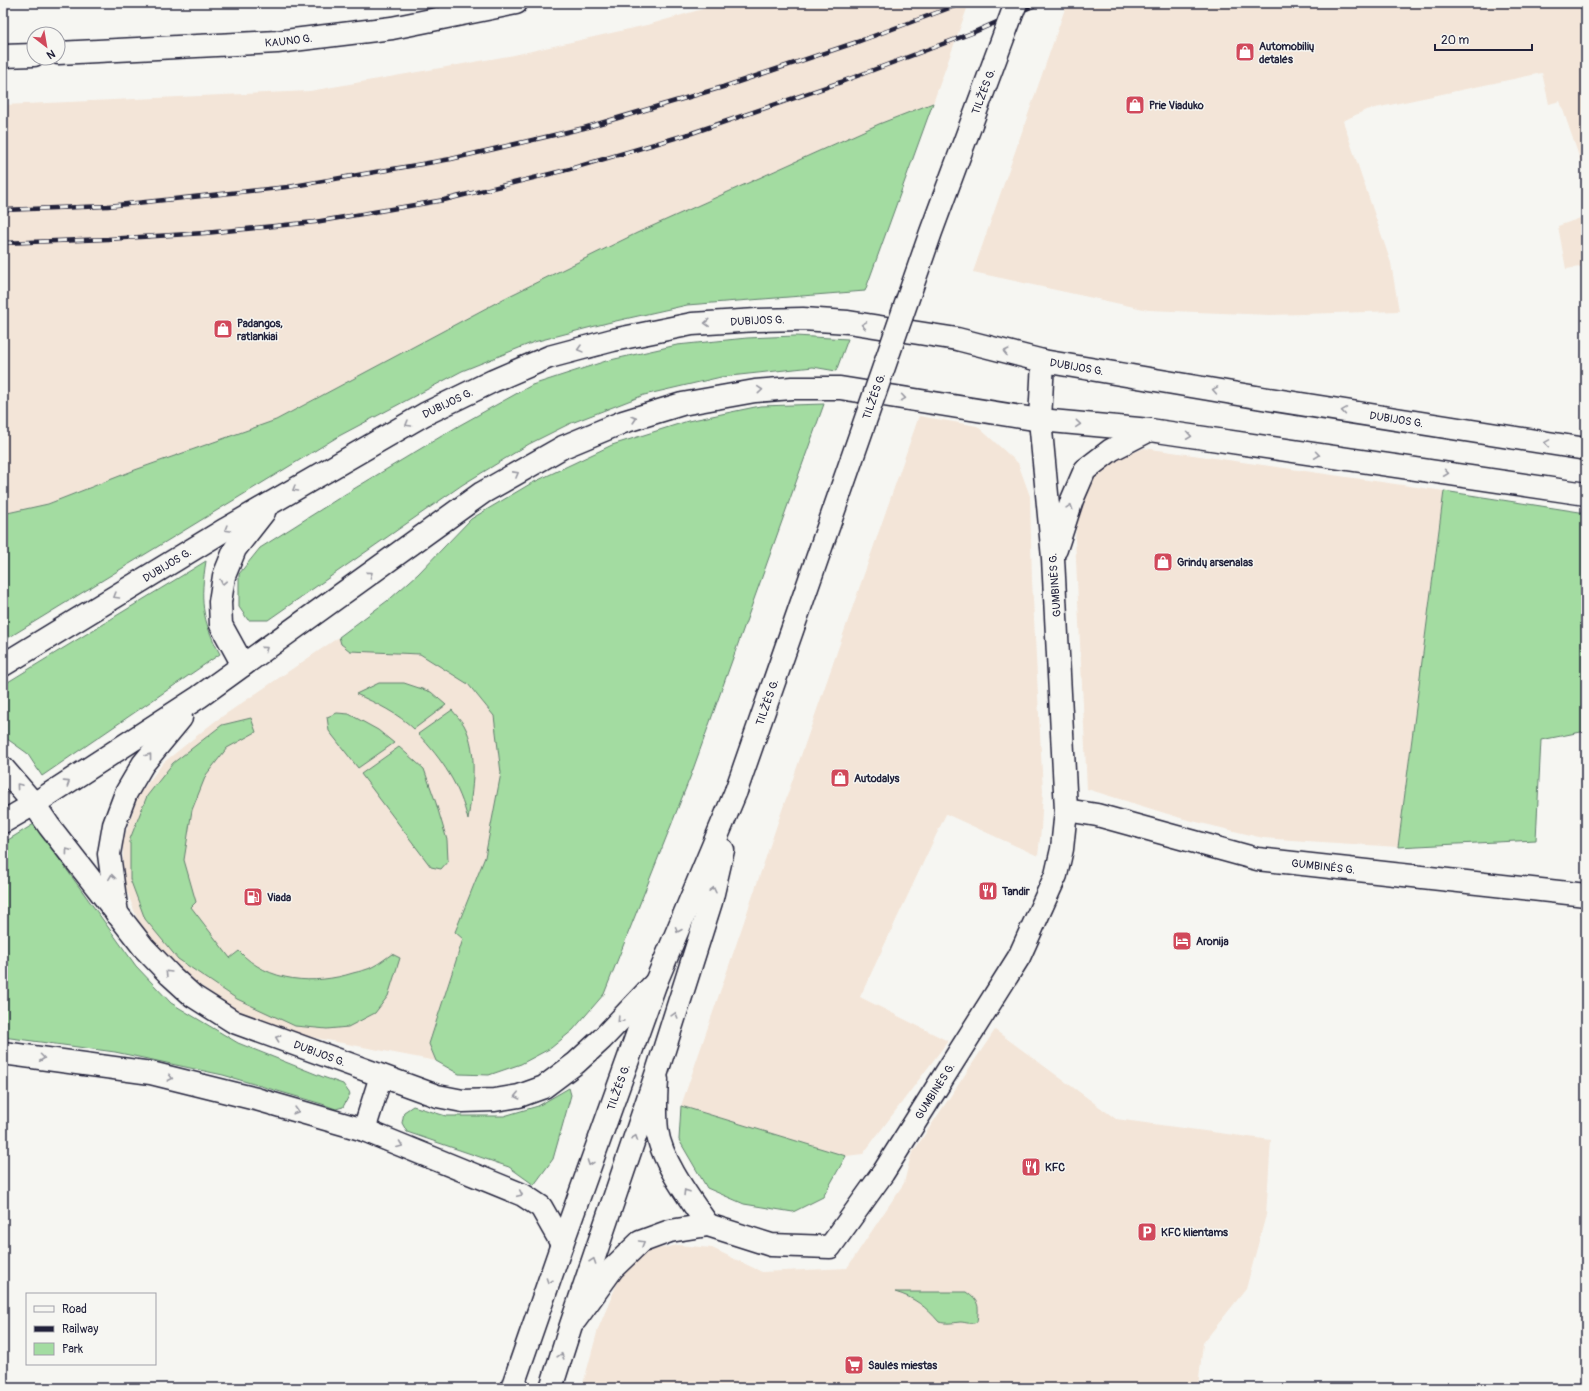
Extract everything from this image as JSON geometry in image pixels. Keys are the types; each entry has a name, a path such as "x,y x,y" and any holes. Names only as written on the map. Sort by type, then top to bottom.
{"main road":[{"name":"KAUNO G.","path":"66,54 277,42 392,28 516,3"},
{"name":"TILŽĖS G.","path":"512,1388 656,982 736,791 931,232 1016,3"},
{"path":"3,56 26,55"},
{"name":"DUBIJOS G.","path":"3,665 220,533 425,414 493,381 549,357 613,340 692,324 803,319 848,322 957,340 1043,361 1262,398 1586,449"},
{"name":"GUMBINĖS G.","path":"708,1225 771,1245 830,1247 883,1173 1019,957 1056,875 1062,849 1066,810 1053,558 1040,420 1043,361"},
{"path":"3,822 34,804 199,697 482,493 563,447 623,422 682,404 755,391 792,388 840,388 1040,420 1150,430 1586,494"},
{"path":"1053,558 1072,500 1084,470 1111,450 1150,430"},
{"path":"243,665 221,625 220,602 223,582 235,550 273,502"},
{"path":"117,915 109,854 114,825 126,793 143,764 199,697"},
{"name":"DUBIJOS G.","path":"3,768 34,804 49,826 144,948 170,975 194,996 234,1022 437,1096 463,1101 495,1100 519,1096 544,1087 576,1063 602,1039 656,982"},
{"name":"TILŽĖS G.","path":"551,1388 657,1072 711,902 736,791"},
{"name":"GUMBINĖS G.","path":"1066,810 1097,815 1257,859 1586,895"},
{"path":"3,1053 151,1073 256,1099 364,1130 523,1195 541,1207 562,1244"},
{"path":"571,1325 613,1268 640,1242 670,1231 708,1225 687,1194 664,1155 657,1130 657,1072"},
{"path":"364,1130 381,1076"}],"shaded area":[{"path":"723,3 969,3 933,103 879,124 637,233 505,298 276,420 135,470 48,504 3,514 3,105 310,91 514,55 651,24"},
{"path":"1067,3 1586,3 1586,177 1560,101 1549,104 1542,73 1366,110 1343,121 1391,263 1399,311 1270,315 1148,310 973,272"},
{"path":"1586,216 1586,266 1566,269 1558,226"},
{"path":"919,416 977,426 1018,463 1030,496 1032,580 1043,791 1041,829 1038,856 946,814 860,997 948,1041 863,1154 846,1156 681,1106"},
{"path":"1144,448 1444,491 1398,847 1263,838 1184,819 1087,789 1075,539 1079,505 1093,474 1116,460"},
{"path":"339,637 341,644 350,651 420,654 468,684 494,716 501,773 485,857 455,932 463,939 429,1044 436,1061 290,1033 231,1007 173,966 140,926 123,881 123,841 138,796 163,763 214,722"},
{"path":"995,1030 1116,1119 1271,1140 1266,1215 1246,1289 1203,1343 1198,1388 582,1388 598,1329 622,1272 648,1251 678,1245 712,1248 762,1272 847,1268 904,1183 911,1155"}],"green space":[{"path":"933,103 865,291 687,305 607,323 534,342 462,371 339,436 3,641 3,514 48,504 135,470 276,420 505,298 637,233 879,124"},
{"path":"795,336 848,339 836,371 813,367 721,377 644,395 569,424 529,444 462,485 268,620 248,620 239,607 239,574 260,548 347,493 460,425 532,385 606,361 677,345 747,338"},
{"path":"824,404 691,775 604,994 573,1030 551,1048 521,1064 489,1075 459,1074 436,1061 429,1044 463,939 455,932 485,857 501,773 494,716 468,684 420,654 350,651 341,644 339,637 391,598 418,574 471,519 530,484 612,445 688,421 760,406"},
{"path":"1444,491 1586,513 1586,731 1541,740 1536,840 1398,847"},
{"path":"206,561 203,587 204,609 209,630 220,654 42,776 27,753 3,736 3,685"},
{"path":"379,683 404,683 431,692 446,705 414,729 394,714 356,694"},
{"path":"452,710 464,725 472,747 473,772 468,820 465,808 455,784 435,753 418,734"},
{"path":"337,713 349,714 378,730 394,743 358,768 329,731 327,717"},
{"path":"251,718 256,732 227,748 206,775 192,810 184,860 196,902 191,907 230,958 239,951 251,962 264,970 278,975 308,980 338,977 369,968 392,954 400,958 388,996 375,1013 348,1027 327,1029 295,1026 237,999 178,959 145,919 130,879 130,839 147,796 173,763 222,725"},
{"path":"399,747 424,769 436,803 447,840 448,861 441,869 431,867 361,774"},
{"path":"34,824 136,966 171,1003 238,1043 343,1084 350,1094 343,1107 336,1109 223,1075 115,1052 3,1037 3,843"},
{"path":"569,1088 571,1095 553,1159 534,1185 509,1167 407,1132 402,1123 404,1112 413,1106 446,1116 504,1116 538,1106"},
{"path":"681,1106 846,1156 823,1197 793,1212 744,1204 707,1188 679,1140"},
{"path":"895,1292 966,1292 978,1305 977,1322 939,1322 919,1303"}],"railway":[{"path":"3,210 108,206 288,187 451,159 584,128 723,87 857,42 963,3"},
{"path":"3,243 205,233 315,222 444,200 570,169 692,133 841,82 972,33 1040,3"}],"place":[{"name":"Automobilių detalės","path":"1245,52"},
{"name":"Prie Viaduko","path":"1135,105"},
{"name":"Padangos, ratlankiai","path":"223,329"},
{"name":"Grindų arsenalas","path":"1163,562"},
{"name":"Autodalys","path":"840,778"},
{"name":"Tandir","path":"988,891"},
{"name":"Viada","path":"253,897"},
{"name":"Aronija","path":"1182,941"},
{"name":"KFC","path":"1031,1167"},
{"name":"KFC klientams","path":"1147,1232"},
{"name":"Saulės miestas","path":"854,1365"}]}
